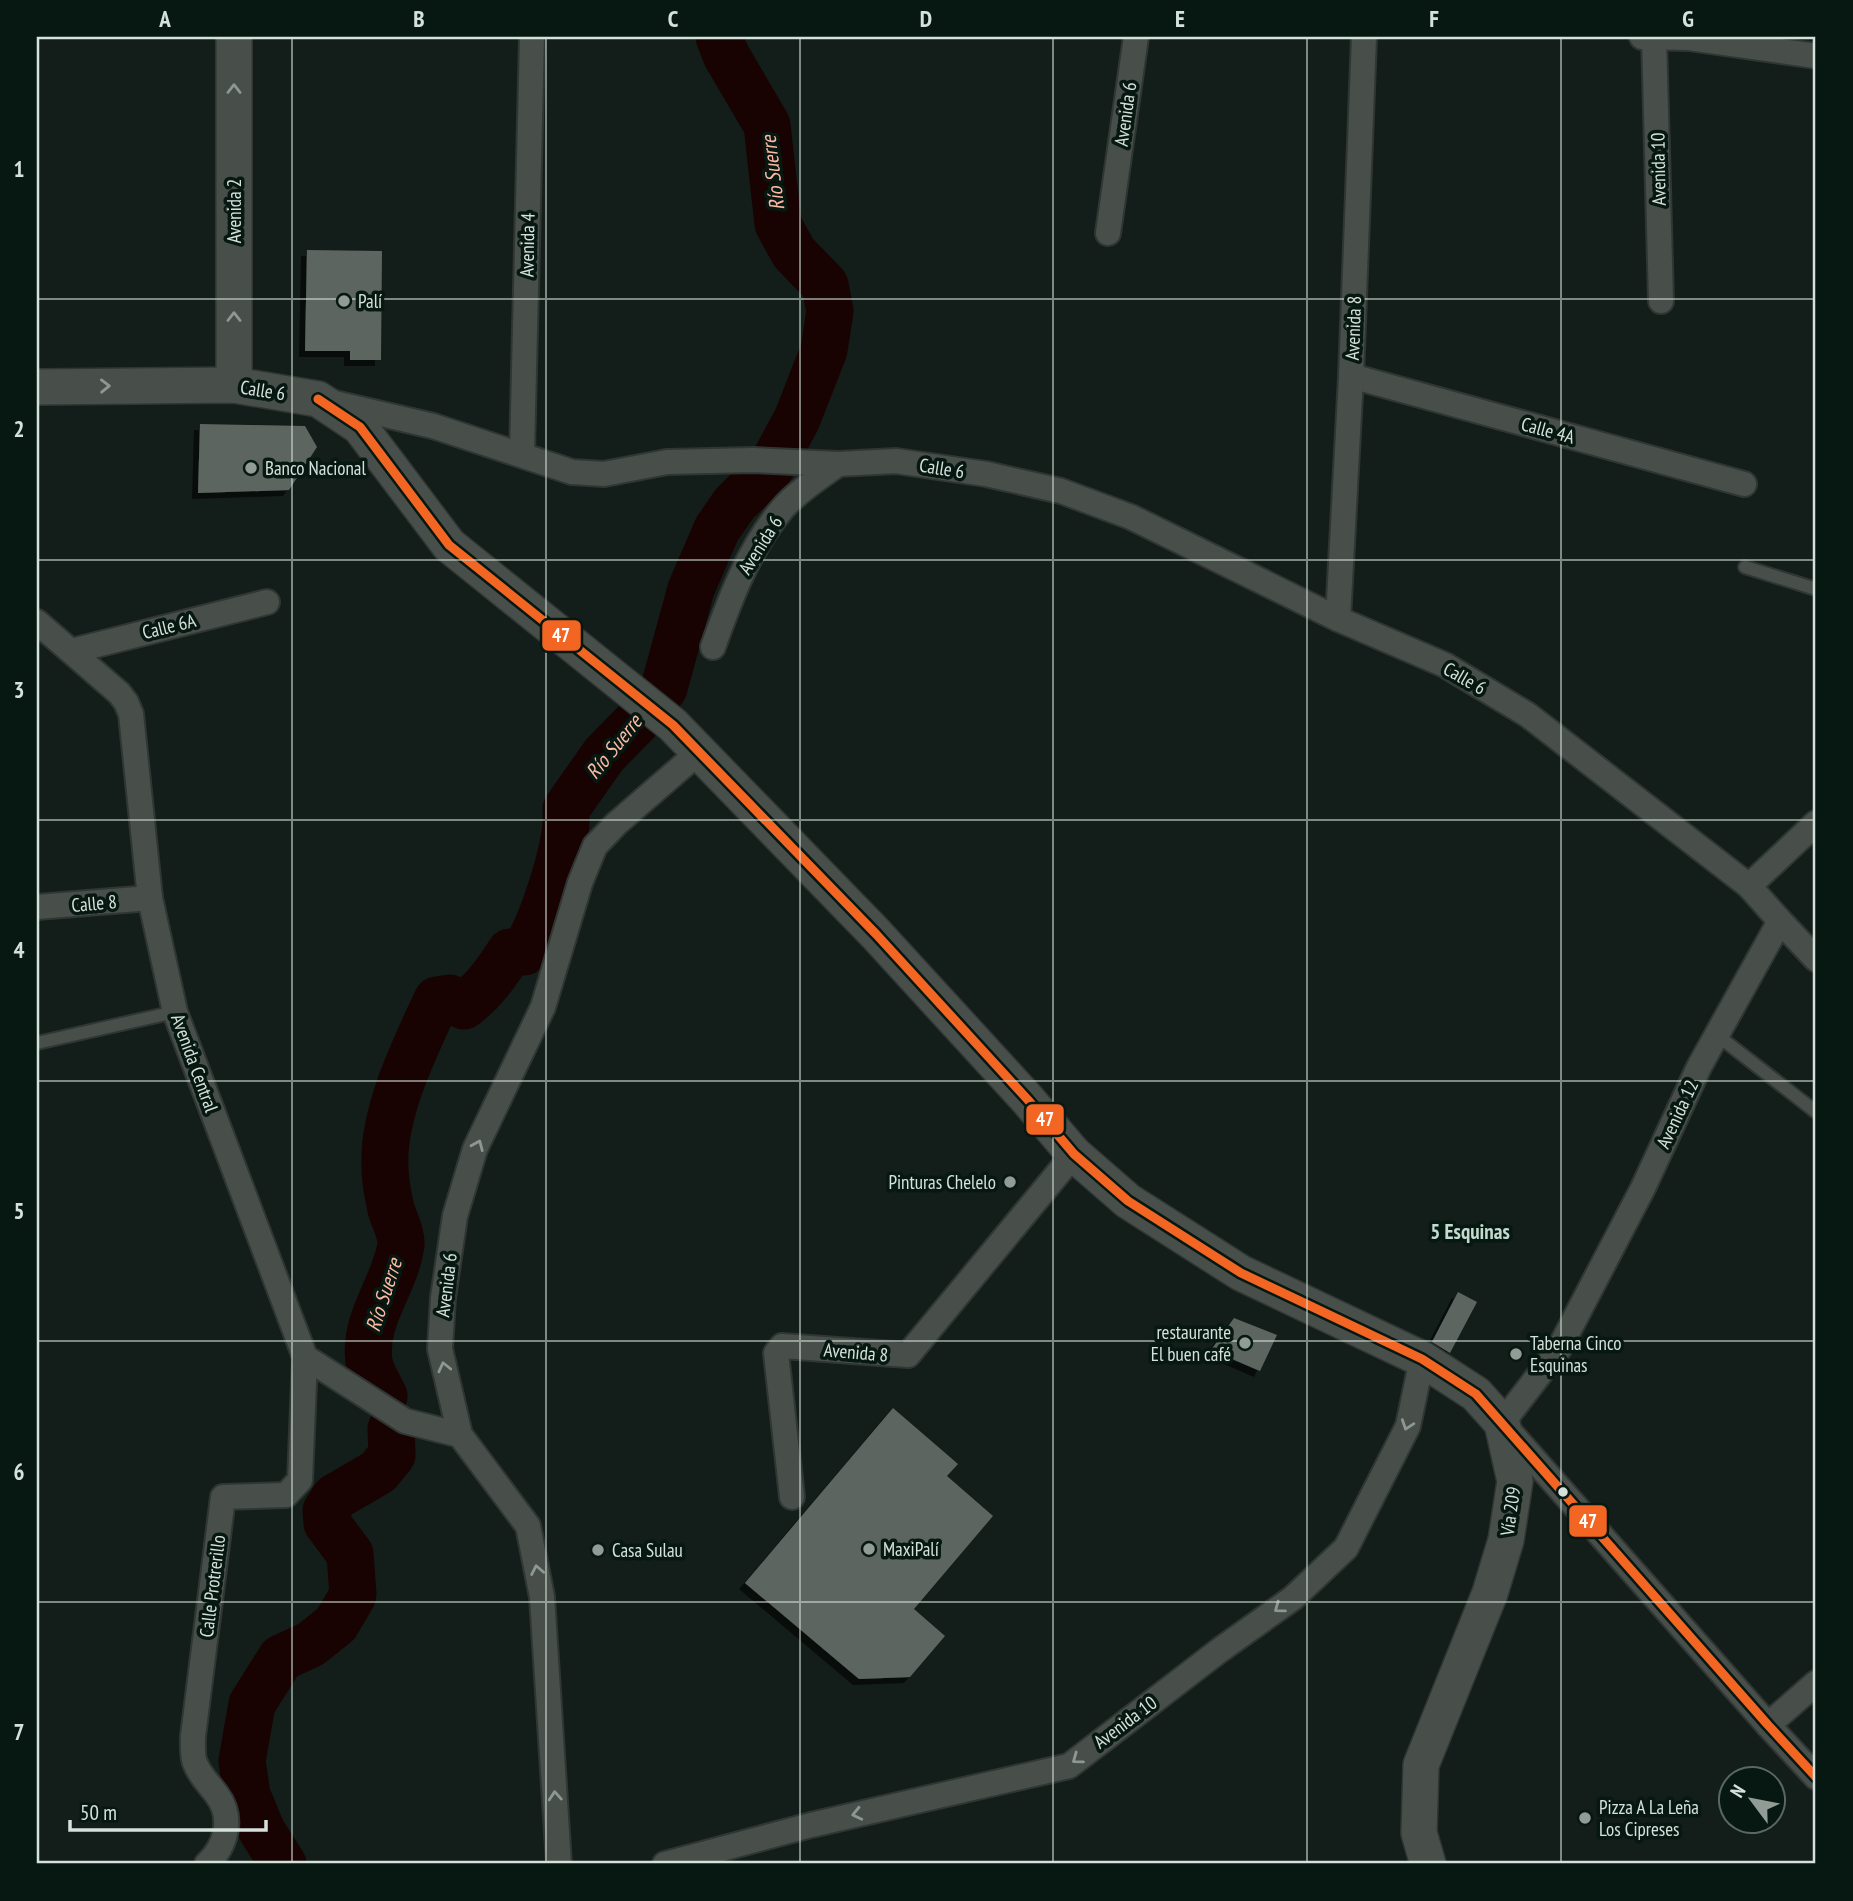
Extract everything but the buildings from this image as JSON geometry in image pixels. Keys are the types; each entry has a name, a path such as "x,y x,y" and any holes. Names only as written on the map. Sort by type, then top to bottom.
{"main road":[{"name":"Avenida 2","path":"234,37 234,385"},
{"name":"Calle 6","path":"37,387 234,385 318,399"},
{"name":"Vía 209","path":"318,399 360,427 449,545 664,717 876,934 1074,1154 1128,1201 1241,1273 1422,1359 1476,1394 1502,1423 1515,1481 1506,1540 1490,1592 1421,1765 1419,1833 1428,1864"}],"street":[{"name":"Avenida 4","path":"522,454 532,37"},
{"name":"Avenida 6","path":"1108,233 1136,37"},
{"name":"Avenida 8","path":"1338,619 1351,376 1364,37"},
{"path":"1642,37 1689,38 1816,56"},
{"name":"Avenida 10","path":"1654,37 1661,301"},
{"name":"Calle 4A","path":"1351,376 1744,484"},
{"name":"Calle 6","path":"318,399 433,426 572,472 604,474 667,461 753,460 799,464 896,461 986,474 1061,491 1131,517 1338,619 1445,665 1528,715 1749,886"},
{"name":"Avenida 6","path":"713,647 733,591 760,542 783,508 838,464"},
{"name":"Calle 6A","path":"72,651 267,602"},
{"name":"Avenida Central","path":"37,622 119,693 131,714 150,898 175,1012 305,1357"},
{"name":"Avenida 6","path":"559,1864 542,1597 528,1526 460,1435 440,1349 443,1298 455,1216 475,1149 543,1007 580,883 596,846 616,824 699,752"},
{"path":"1816,823 1749,886 1816,959"},
{"name":"Calle 8","path":"37,907 150,898"},
{"name":"Avenida 12","path":"1502,1423 1559,1349 1643,1188 1699,1067 1780,921"},
{"name":"Avenida 8","path":"792,1497 776,1353 778,1349 782,1346 908,1354 1074,1154"},
{"path":"305,1357 405,1421 460,1435"},
{"name":"Calle Protrerillo","path":"207,1864 218,1854 225,1840 227,1824 217,1795 206,1784 194,1761 193,1736 223,1497 286,1495 294,1489 299,1480 305,1357"},
{"name":"Avenida 10","path":"665,1864 811,1825 1069,1766 1220,1650 1293,1598 1346,1548 1408,1426 1422,1359"},
{"path":"1502,1423 1816,1777"},
{"path":"1768,1725 1816,1683"}],"lane":[{"path":"1745,567 1816,589"},
{"path":"37,1043 175,1012"},
{"path":"1717,1035 1816,1112"}],"waterway":[{"name":"Río Suerre","path":"384,1396 370,1366 368,1346 375,1316 393,1274 401,1245 387,1188 385,1147 394,1103 410,1060 437,1000 450,998 464,1006 484,988 510,952 524,952 539,922 553,882 563,841 566,809 604,755 643,715 664,688 691,589 717,529 735,503 770,469 797,419 824,350 830,311 825,285 794,253 778,224 767,125 726,55 719,37"},
{"name":"Río Suerre","path":"283,1864 262,1831 247,1795 242,1761 252,1704 281,1658 311,1644 336,1624 353,1595 350,1554 327,1523 326,1511 335,1497 378,1472 392,1455 391,1429"}],"transit line":[{"name":"47","path":"318,399 360,427 449,545 673,725 876,934 1074,1154 1128,1201 1241,1273 1422,1359 1476,1394 1816,1777"}],"place":[{"name":"Palí","path":"344,301"},
{"name":"Banco Nacional","path":"251,468"},
{"name":"Pinturas Chelelo","path":"1010,1182"},
{"name":"restaurante El buen café","path":"1245,1343"},
{"name":"Taberna Cinco Esquinas","path":"1516,1354"},
{"name":"MaxiPalí","path":"869,1549"},
{"name":"Casa Sulau","path":"598,1550"},
{"name":"Pizza A La Leña Los Cipreses","path":"1585,1818"}],"district":[{"name":"5 Esquinas","path":"1470,1232"}]}
